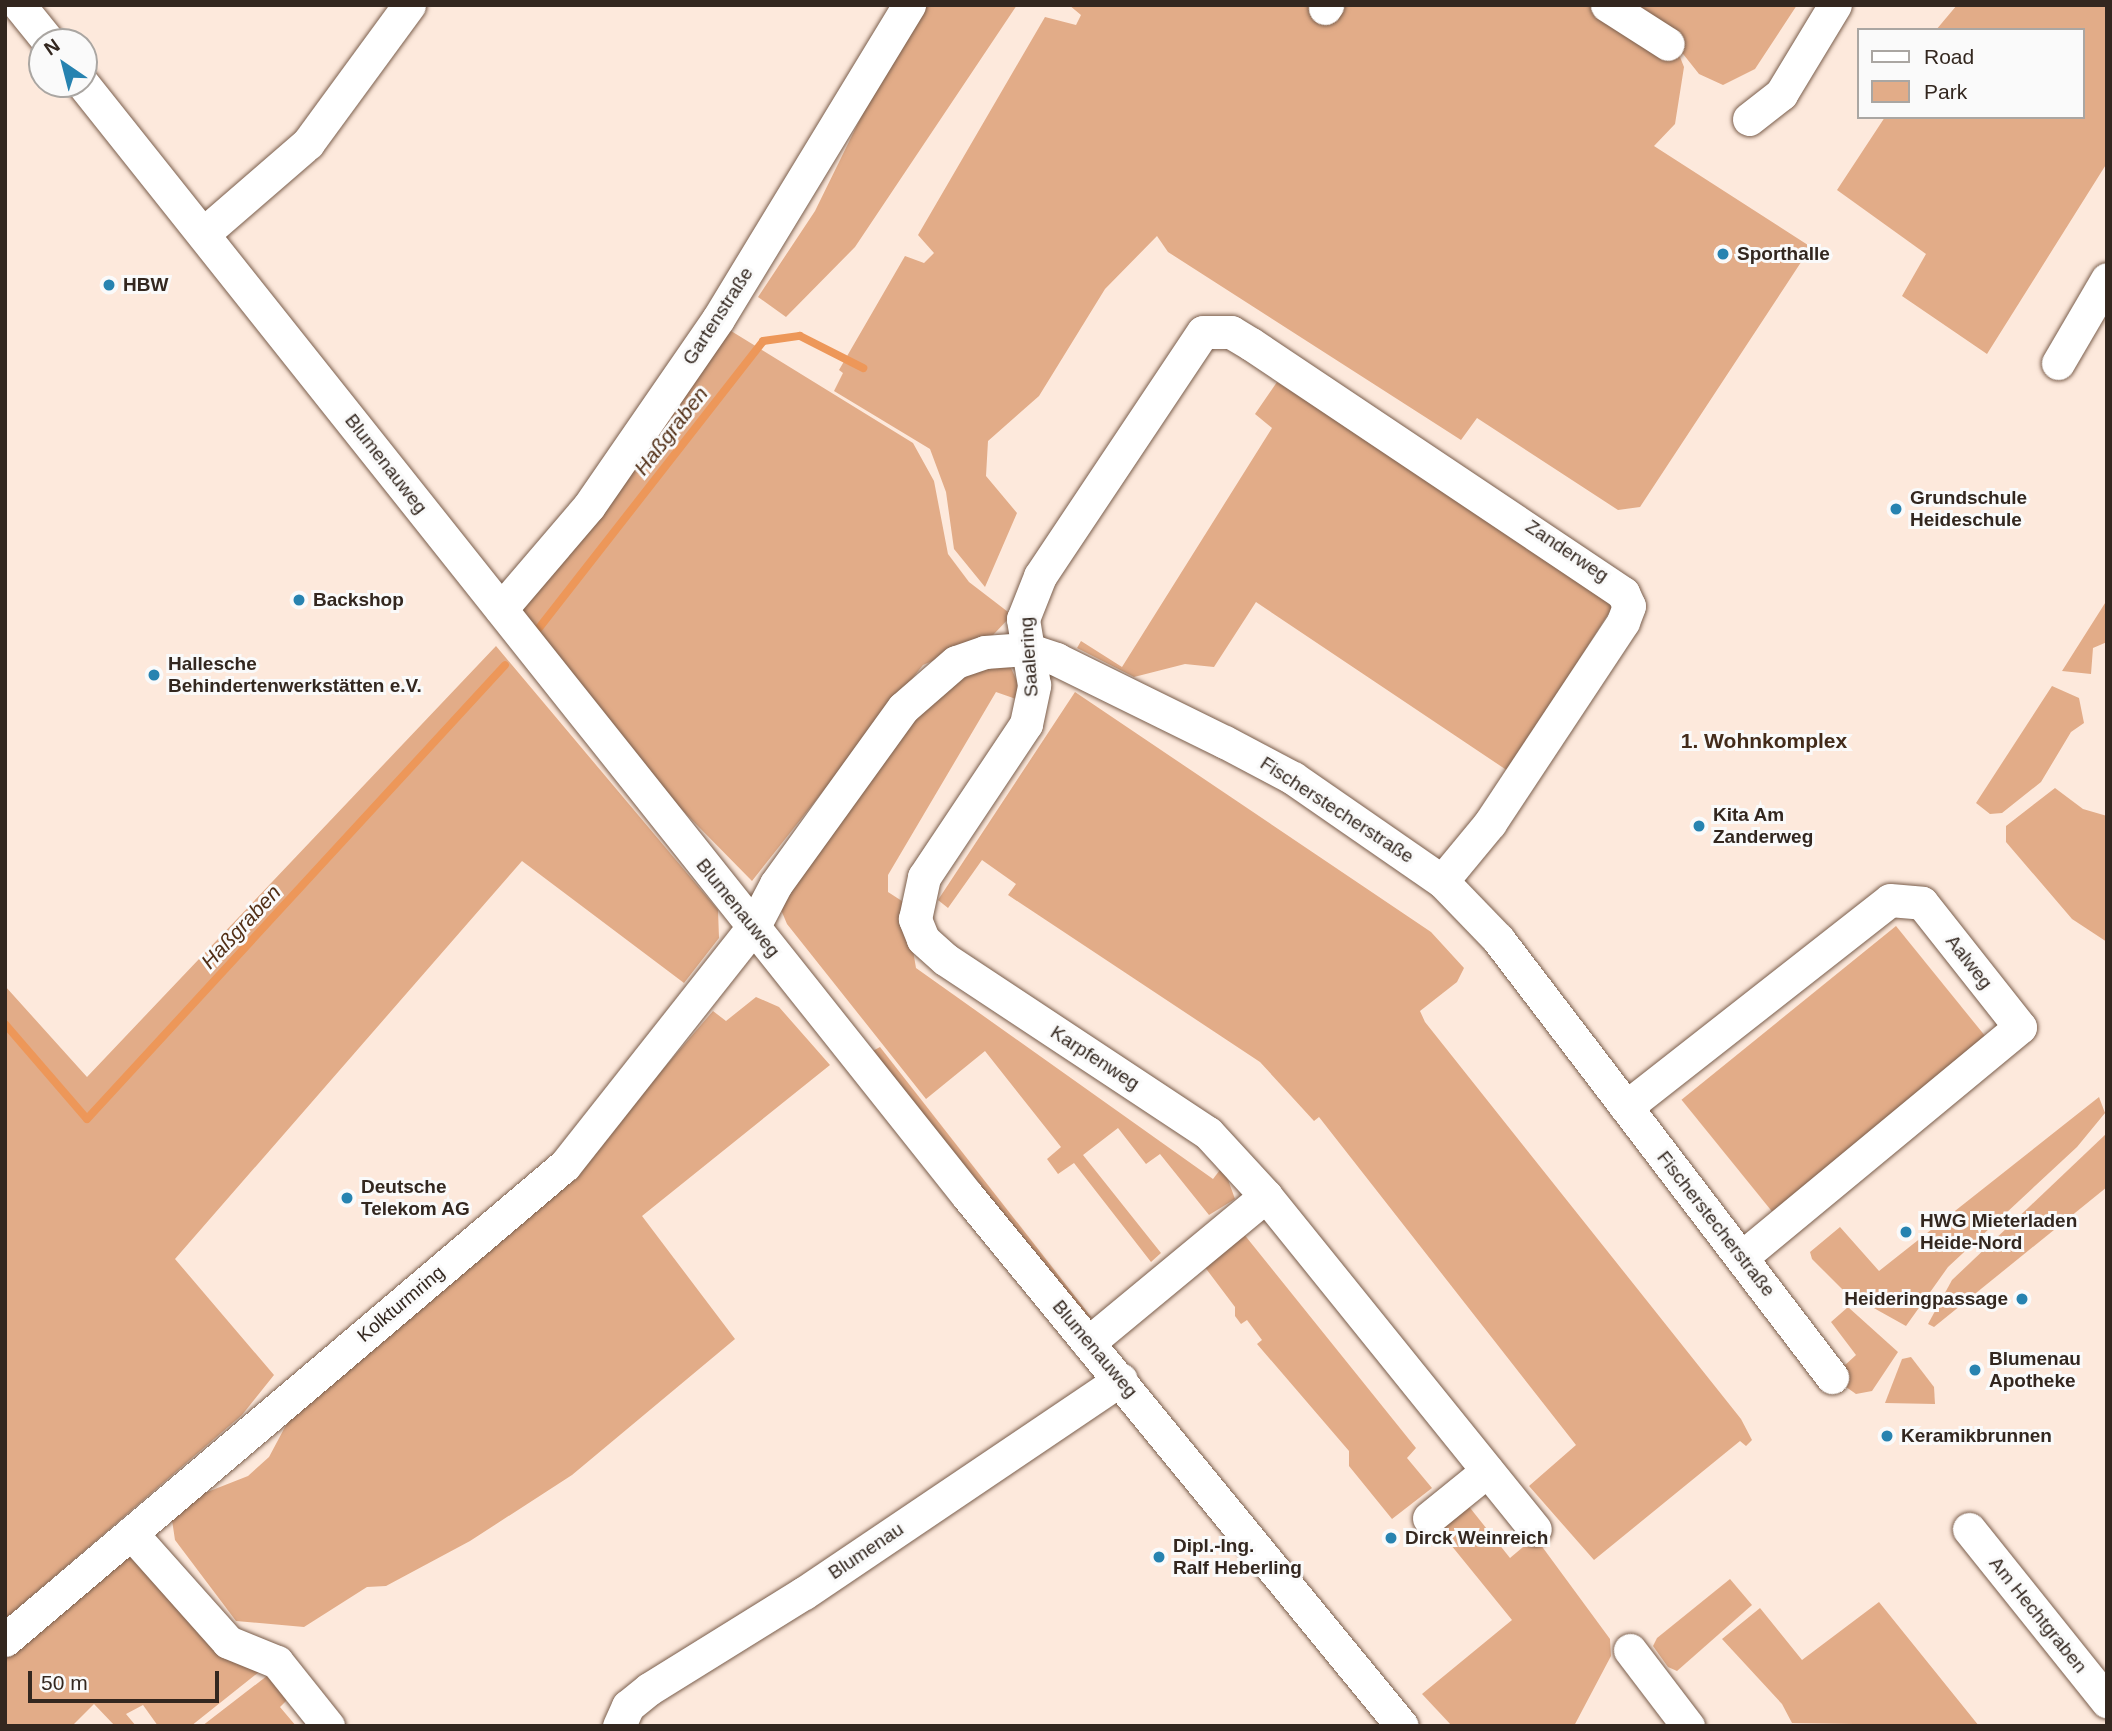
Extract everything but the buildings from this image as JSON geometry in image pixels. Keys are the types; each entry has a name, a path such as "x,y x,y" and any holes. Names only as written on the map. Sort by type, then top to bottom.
{"street":[{"path":"19,5 38,28"},
{"path":"203,234 308,143 410,5"},
{"name":"Gartenstraße","path":"501,609 589,506 718,319 909,5"},
{"path":"1607,5 1668,44"},
{"path":"1749,118 1780,94 1835,5"},
{"name":"Blumenauweg","path":"94,98 1088,1343 1121,1379 1402,1726"},
{"path":"2057,363 2107,279"},
{"name":"Saalering","path":"918,929 915,907 923,877 1026,724 1034,685 1023,619 1040,576 1192,340 1214,329"},
{"name":"Zanderweg","path":"1214,329 1251,344 1623,593 1629,606 1623,622 1490,823 1442,881"},
{"name":"Fischerstecherstraße","path":"754,926 792,862 929,682 985,652 1026,649 1262,761 1442,881 1480,917 1832,1377"},
{"name":"Aalweg","path":"1626,1107 1890,900 1922,903 2020,1027 1742,1258"},
{"name":"Kolkturmring","path":"5,1640 565,1165 754,926"},
{"name":"Karpfenweg","path":"918,929 945,959 1208,1133 1266,1196 1535,1529"},
{"path":"1088,1343 1266,1196"},
{"name":"Blumenau","path":"620,1726 628,1706 649,1689 804,1593 1121,1379"},
{"path":"1429,1518 1487,1471"},
{"name":"Am Hechtgraben","path":"1969,1529 2107,1701"},
{"path":"131,1533 228,1643 277,1662 328,1726"},
{"path":"1630,1650 1688,1726"}],"green space":[{"path":"916,5 1017,5 855,247 786,317 758,297 815,211"},
{"path":"1069,5 1607,5 1678,52 1684,67 1675,124 1654,146 1811,247 1640,507 1618,510 1477,418 1461,440 1168,252 1157,236 1105,289 1039,396 988,441 986,476 1017,513 985,587 954,549 946,492 930,449 834,391 843,373 839,370 905,256 924,263 934,253 918,235 1045,17 1076,25 1081,15"},
{"path":"1621,5 1797,5 1755,69 1723,85 1699,74 1668,35"},
{"path":"1957,5 2107,5 2107,163 1987,354 1902,296 1926,254 1837,190 1884,119 2084,119 2084,28 1938,28"},
{"path":"723,326 913,443 934,481 948,554 969,582 1012,615 993,635 923,665 752,881 629,756 521,610"},
{"path":"1277,382 1602,594 1612,608 1508,771 1256,602 1214,667 1185,664 1134,677 1077,648 1081,641 1122,667 1272,428 1255,414"},
{"path":"2107,600 2107,642 2093,648 2091,674 2062,671"},
{"path":"496,646 718,910 719,938 684,983 522,861 175,1259 274,1375 242,1415 5,1619 5,986 87,1077"},
{"path":"998,661 1011,668 1018,683 1016,699 996,692 888,875 888,892 905,903 916,968 1213,1179 1223,1166 1235,1199 1209,1215 1160,1154 1146,1164 1118,1128 1083,1155 1161,1253 1151,1262 1074,1163 1058,1174 1047,1159 1061,1147 985,1051 926,1099 787,924 779,905 940,680"},
{"path":"2052,686 2079,698 2084,723 2071,732 2041,782 2002,813 1990,814 1976,803"},
{"path":"1075,692 1431,932 1464,968 1457,982 1420,1011 1425,1022 1741,1419 1752,1440 1746,1446 1740,1441 1594,1560 1529,1486 1576,1445 1319,1117 1314,1121 1260,1062 1008,895 1016,884 982,860 948,908 938,900"},
{"path":"2055,788 2083,809 2107,816 2107,942 2072,919 2006,842 2006,826"},
{"path":"1896,926 1990,1042 1775,1215 1682,1100"},
{"path":"756,997 779,1007 830,1065 642,1216 735,1339 572,1475 470,1541 386,1586 367,1587 304,1627 236,1621 175,1540 172,1520 187,1500 248,1476 269,1457 293,1412 591,1153 713,1011 726,1021"},
{"path":"880,1047 1092,1318 1076,1311 871,1052"},
{"path":"2099,1097 2105,1113 2077,1147 1948,1267 1906,1326 1845,1292 1812,1259 1810,1252 1840,1227 1879,1271"},
{"path":"2107,1133 2107,1187 1934,1327 1928,1324 1952,1280"},
{"path":"1243,1233 1416,1448 1407,1458 1432,1488 1392,1519 1349,1466 1349,1451 1257,1344 1262,1340 1247,1320 1241,1324 1235,1316 1235,1307 1201,1262"},
{"path":"1848,1307 1898,1352 1872,1391 1856,1394 1832,1377 1856,1355 1831,1322"},
{"path":"1911,1357 1934,1387 1935,1404 1885,1403 1902,1359"},
{"path":"1459,1494 1510,1558 1535,1537 1610,1639 1611,1656 1574,1726 1452,1726 1422,1694 1512,1620 1429,1518"},
{"path":"136,1555 264,1668 191,1726 158,1726 143,1705 126,1714 136,1726 115,1726 94,1704 72,1726 5,1726 5,1649 112,1559"},
{"path":"1730,1579 1752,1605 1677,1671 1668,1667 1653,1646 1657,1638"},
{"path":"1879,1602 1979,1726 1792,1723 1782,1704 1722,1639 1760,1608 1802,1660"},
{"path":"272,1672 291,1696 280,1707 296,1726 202,1726"}],"waterway":[{"name":"Haßgraben","path":"539,628 763,341 800,336 863,368"},
{"name":"Haßgraben","path":"5,1024 87,1119 505,665"}],"place":[{"name":"Sporthalle","path":"1723,254"},
{"name":"HBW","path":"109,285"},
{"name":"Grundschule Heideschule","path":"1896,509"},
{"name":"Backshop","path":"299,600"},
{"name":"Hallesche Behindertenwerkstätten e.V.","path":"154,675"},
{"name":"Kita Am Zanderweg","path":"1699,826"},
{"name":"Deutsche Telekom AG","path":"347,1198"},
{"name":"HWG Mieterladen Heide-Nord","path":"1906,1232"},
{"name":"Heideringpassage","path":"2022,1299"},
{"name":"Blumenau Apotheke","path":"1975,1370"},
{"name":"Keramikbrunnen","path":"1887,1436"},
{"name":"Dirck Weinreich","path":"1391,1538"},
{"name":"Dipl.-Ing. Ralf Heberling","path":"1159,1557"}],"district":[{"name":"1. Wohnkomplex","path":"1764,741"}]}
